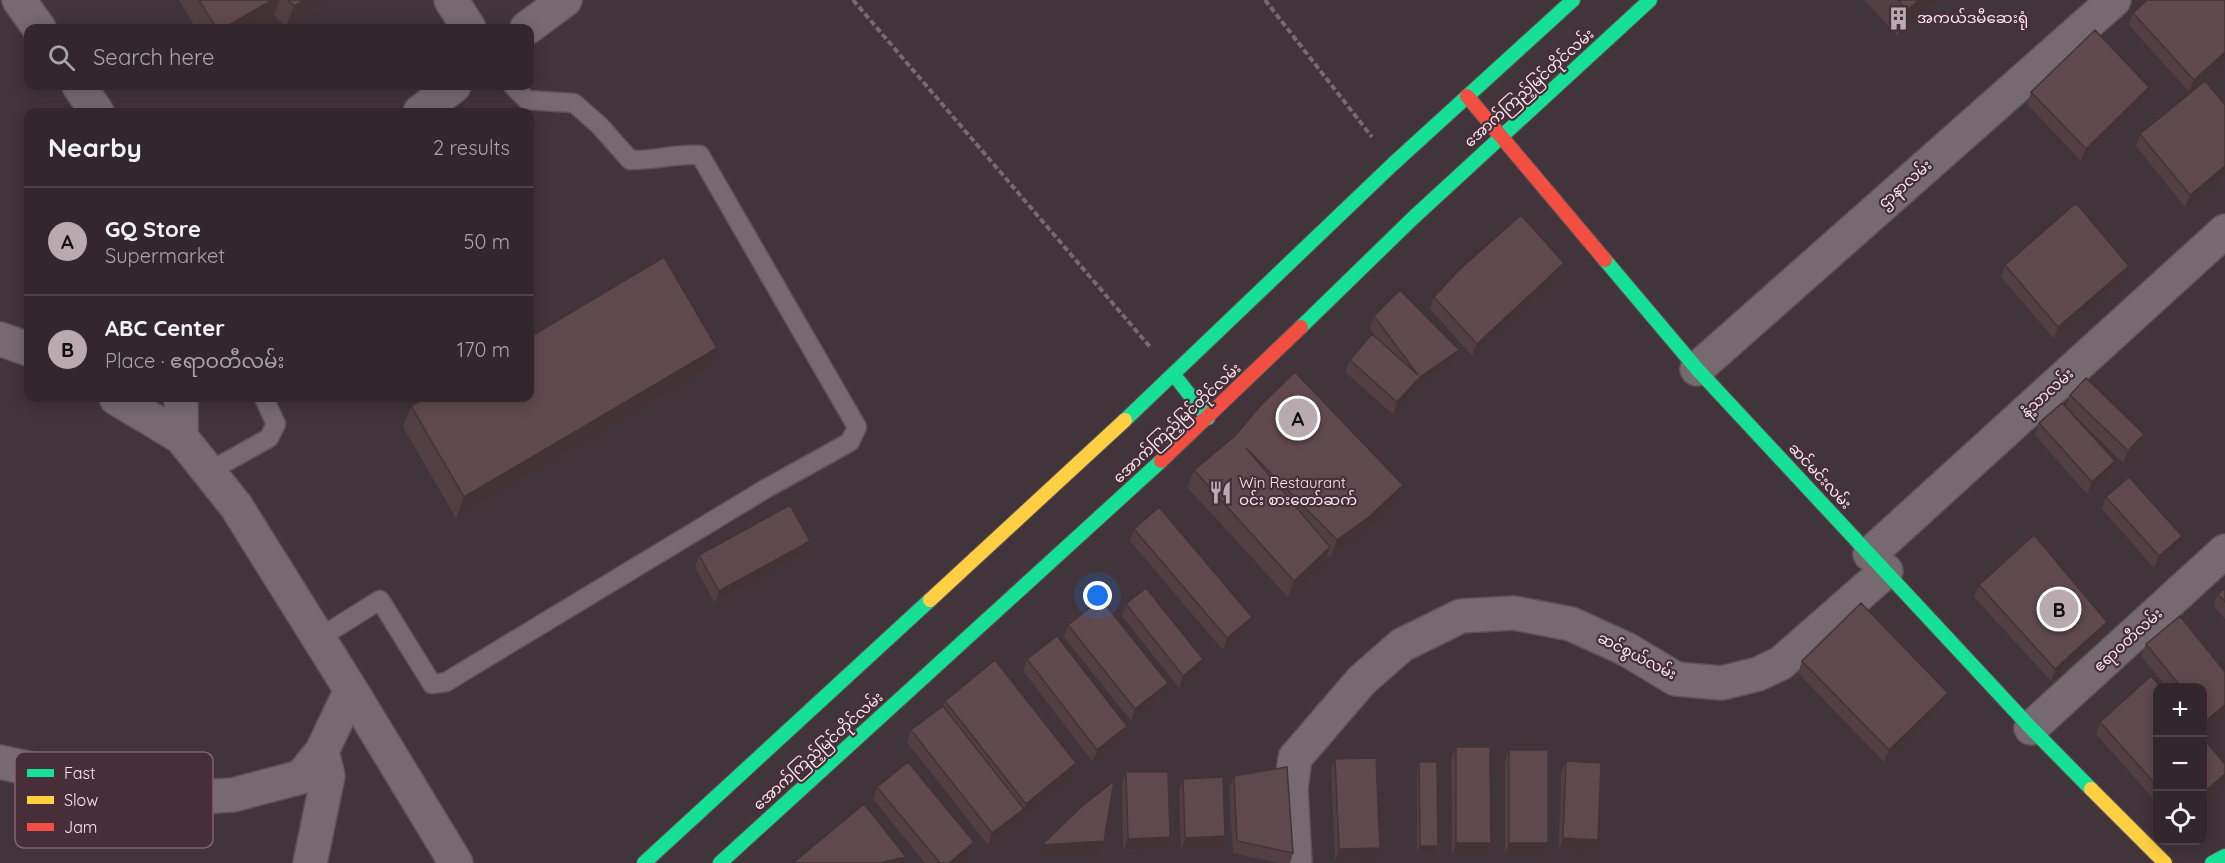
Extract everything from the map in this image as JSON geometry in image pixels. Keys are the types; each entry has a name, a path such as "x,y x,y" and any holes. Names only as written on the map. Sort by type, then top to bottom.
{"main road":[{"path":"644,863 1174,375 1393,164 1573,0"},
{"name":"အောက်ကြည့်မြင်တိုင်လမ်း","path":"720,863 1208,418 1500,136 1650,0"},
{"name":"ဆင်မင်းလမ်း","path":"1467,96 1697,369 2031,728 2165,863"},
{"path":"1174,375 1208,418"},
{"path":"2212,863 2225,856"}],"street":[{"path":"19,0 36,24"},
{"path":"451,0 466,24"},
{"path":"532,24 565,0"},
{"name":"ဌာနာလမ်း","path":"1697,369 2114,0"},
{"path":"81,90 94,108"},
{"path":"425,108 449,90"},
{"name":"နံ့သာလမ်း","path":"1878,562 2225,231"},
{"path":"0,339 24,348"},
{"path":"123,402 181,437 236,506 456,863"},
{"path":"181,402 181,437"},
{"name":"ဧရာဝတီလမ်း","path":"2031,728 2225,551"},
{"name":"ဆင်စွယ်လမ်း","path":"1295,863 1291,789 1304,747 1362,680 1402,645 1461,616 1514,613 1571,624 1626,649 1676,679 1722,683 1758,674 1781,663 1878,562"},
{"path":"213,796 233,795 301,777 322,751 351,690"},
{"path":"310,863 328,776 322,751"},
{"path":"0,762 15,765"}],"lane":[{"path":"319,638 380,600 432,684 446,682 767,488 850,442 857,427 700,155 681,153 647,161 630,160 600,126 574,103 526,100 517,90"},
{"path":"208,471 269,438 276,423 266,402"}],"path":[{"path":"853,0 1174,375"},
{"path":"1265,0 1393,164"}],"building":[{"path":"199,0 272,0 231,24 214,24"},
{"path":"288,0 304,0 294,6"},
{"path":"1898,0 1919,0 1907,10"},
{"path":"2147,0 2225,0 2225,52 2194,80 2133,13"},
{"path":"2095,30 2149,87 2086,149 2031,92"},
{"path":"2205,81 2225,105 2225,166 2190,195 2140,134"},
{"path":"2076,203 2129,266 2058,327 2005,265"},
{"path":"1521,215 1564,263 1477,344 1434,297 1459,270"},
{"path":"664,257 717,348 464,497 411,406 418,402 534,402 534,335"},
{"path":"1400,290 1459,350 1420,377 1397,402 1350,360 1372,334 1418,375 1374,316"},
{"path":"1295,372 1403,485 1370,516 1337,540 1246,448 1330,547 1294,581 1194,470 1235,436 1262,404"},
{"path":"2086,378 2144,434 2128,451 2070,395"},
{"path":"2062,403 2115,461 2092,482 2039,423"},
{"path":"2129,477 2182,536 2159,556 2106,497"},
{"path":"790,505 810,541 719,591 699,555"},
{"path":"1159,507 1252,617 1227,638 1134,529"},
{"path":"2034,535 2107,622 2055,669 1979,585"},
{"path":"1146,588 1203,659 1183,676 1126,604"},
{"path":"2225,588 2225,602 2218,594"},
{"path":"1101,599 1168,683 1135,709 1068,625"},
{"path":"1861,603 1948,693 1889,750 1802,661"},
{"path":"2180,616 2225,672 2225,705 2207,720 2207,683 2178,683 2146,644"},
{"path":"1057,636 1127,726 1097,750 1027,659"},
{"path":"995,660 1076,763 1026,804 945,701"},
{"path":"2151,676 2157,683 2153,683 2153,782 2100,722"},
{"path":"943,706 1024,809 992,833 911,730"},
{"path":"2207,743 2225,764 2225,774 2207,790"},
{"path":"1456,747 1490,747 1491,843 1456,843"},
{"path":"1509,750 1548,750 1548,843 1509,843"},
{"path":"1376,758 1380,848 1339,849 1335,759"},
{"path":"1566,761 1601,763 1598,840 1563,838"},
{"path":"908,762 974,842 949,863 940,863 877,787"},
{"path":"1419,762 1437,762 1438,846 1420,846"},
{"path":"1287,767 1293,853 1237,841 1234,776"},
{"path":"1126,772 1168,772 1170,837 1128,839"},
{"path":"1223,777 1225,836 1185,838 1183,779"},
{"path":"1114,781 1104,841 1042,845 1081,807"},
{"path":"864,804 906,857 879,863 793,863"}],"traffic: fast":[{"path":"1125,420 1393,164 1573,0"},
{"path":"1301,327 1413,218 1650,0"},
{"path":"1605,260 1697,369 2031,728 2091,789"},
{"path":"1174,375 1208,418"},
{"path":"720,863 1161,461"},
{"path":"644,863 930,600"},
{"path":"2212,863 2225,856"}],"traffic: slow":[{"path":"930,600 1125,420"},
{"path":"2091,789 2165,863"}],"traffic: jam":[{"path":"1467,96 1605,260"},
{"path":"1161,461 1301,327"}],"place":[{"name":"အကယ်ဒမီဆေးရုံ","path":"1899,18"},
{"name":"GQ Store","path":"1298,418"},
{"name":"Win Restaurant ဝင်း စားတော်ဆက်","path":"1221,492"},
{"name":"ABC Center","path":"2059,609"}]}
